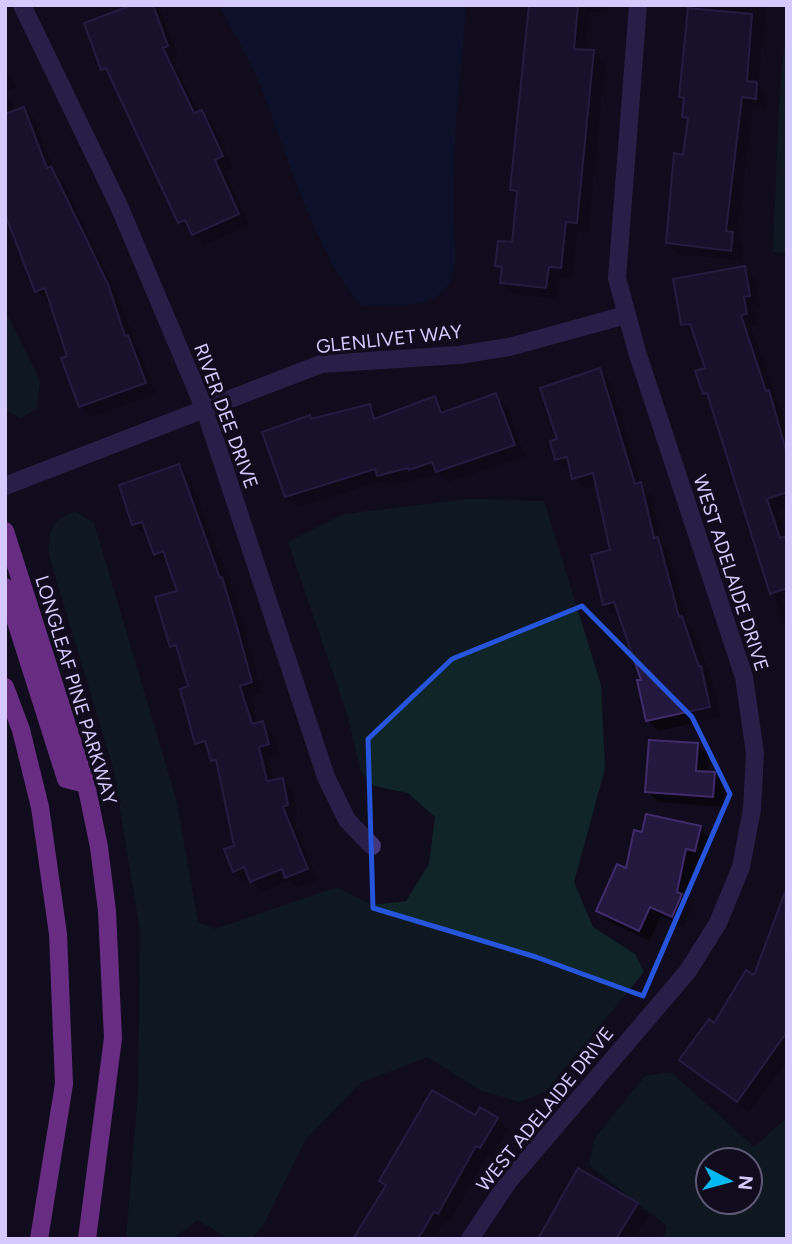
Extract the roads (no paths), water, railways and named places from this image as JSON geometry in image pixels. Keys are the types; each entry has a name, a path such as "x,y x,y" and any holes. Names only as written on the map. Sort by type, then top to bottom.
{"main road":[{"name":"LONGLEAF PINE PARKWAY","path":"5,531 86,784 99,847 107,911 113,1038 88,1239"},
{"path":"5,587 66,779 86,784"},
{"path":"5,687 21,730 40,807 58,934 64,1084 39,1239"}],"street":[{"name":"RIVER DEE DRIVE","path":"22,5 119,206 205,410 326,777 347,820 372,846"},
{"name":"WEST ADELAIDE DRIVE","path":"470,1239 508,1182 688,971 718,923 741,867 752,809 755,753 744,677 626,315 617,278 638,5"},
{"name":"GLENLIVET WAY","path":"5,486 321,364 459,355 509,346 626,315"}],"water":[{"path":"219,5 466,5 453,166 454,266 449,283 436,297 416,304 362,305 347,288 318,234 255,72"}]}
